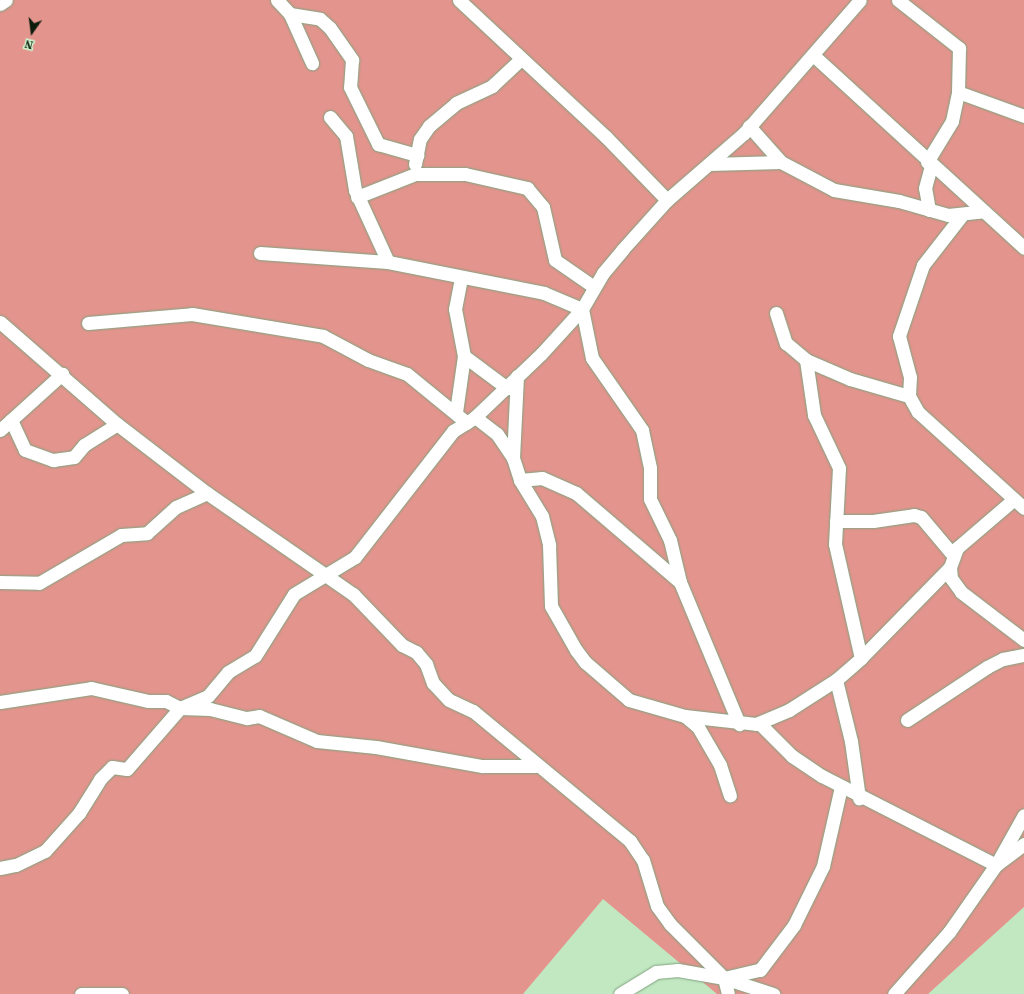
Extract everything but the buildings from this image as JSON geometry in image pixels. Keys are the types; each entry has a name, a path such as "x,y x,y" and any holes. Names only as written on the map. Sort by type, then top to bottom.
{"street":[{"path":"0,4 6,0"},
{"path":"277,0 290,14 312,63"},
{"path":"459,0 473,5 520,60 606,137 667,200"},
{"path":"0,868 33,859 45,852 79,813 100,778 112,767 127,769 180,708 208,696 228,672 255,656 294,594 323,575 355,557 423,464 453,431 471,420 507,388 582,309 594,287 667,200 709,164 749,126 860,0"},
{"path":"898,0 958,48 958,92 952,121 929,164 925,188 929,210"},
{"path":"290,14 320,19 330,28 352,60 350,87 378,144 417,155"},
{"path":"813,55 929,164 984,211 1024,248"},
{"path":"415,174 417,155 429,126 456,104 492,86 520,60"},
{"path":"958,92 1024,116"},
{"path":"330,117 346,136 357,197 388,262"},
{"path":"749,126 781,162 834,190 929,210 962,215 984,211"},
{"path":"709,164 781,162"},
{"path":"357,197 415,174 465,174 527,188 543,207 555,260 594,287"},
{"path":"962,215 923,264 899,336 910,377 909,396 918,412 1013,500 1024,508"},
{"path":"260,253 388,262 461,278 544,293 582,309"},
{"path":"456,412 464,356 455,309 461,278"},
{"path":"582,309 592,358 642,430 650,468 650,498 670,540 680,582 739,724"},
{"path":"776,313 786,343 806,360 850,379 909,396"},
{"path":"88,323 192,314 323,336 368,360 407,374 441,404 497,434 513,458 520,480 546,530 551,606 576,650 585,662 629,700 685,716 739,724 759,723 790,710 836,680 861,658 952,561 1013,500"},
{"path":"0,322 62,374 117,424 207,494 323,575 353,594 402,645 416,652 426,664 433,683 449,700 473,711 536,766 630,842 643,860 657,906 670,924 724,978 728,994"},
{"path":"464,356 507,388"},
{"path":"806,360 814,415 839,468 835,544 861,658"},
{"path":"0,430 62,374"},
{"path":"513,458 517,376"},
{"path":"11,420 26,450 53,460 74,457 84,445 117,424"},
{"path":"520,480 542,478 576,493 680,582"},
{"path":"0,582 39,583 121,535 147,533 176,507 207,494"},
{"path":"836,521 873,521 914,515 922,517 952,561 951,578 961,592 1024,640"},
{"path":"907,720 1003,658 1024,655"},
{"path":"836,680 851,741 859,798"},
{"path":"0,702 91,688 148,701 166,701 180,708 210,709 247,718 259,716 316,741 342,746 376,747 482,766 536,766"},
{"path":"685,716 711,748 730,795"},
{"path":"759,723 792,756 859,798 996,866"},
{"path":"724,978 760,970 794,925 823,866 841,787"},
{"path":"894,994 949,932 996,866 1024,814"},
{"path":"996,866 1024,844"},
{"path":"620,994 656,972 678,970 724,978 773,994"},
{"path":"81,994 122,994"}],"shaded area":[{"path":"0,0 1024,0 1024,907 928,994 717,994 603,899 523,994 0,994"}]}
